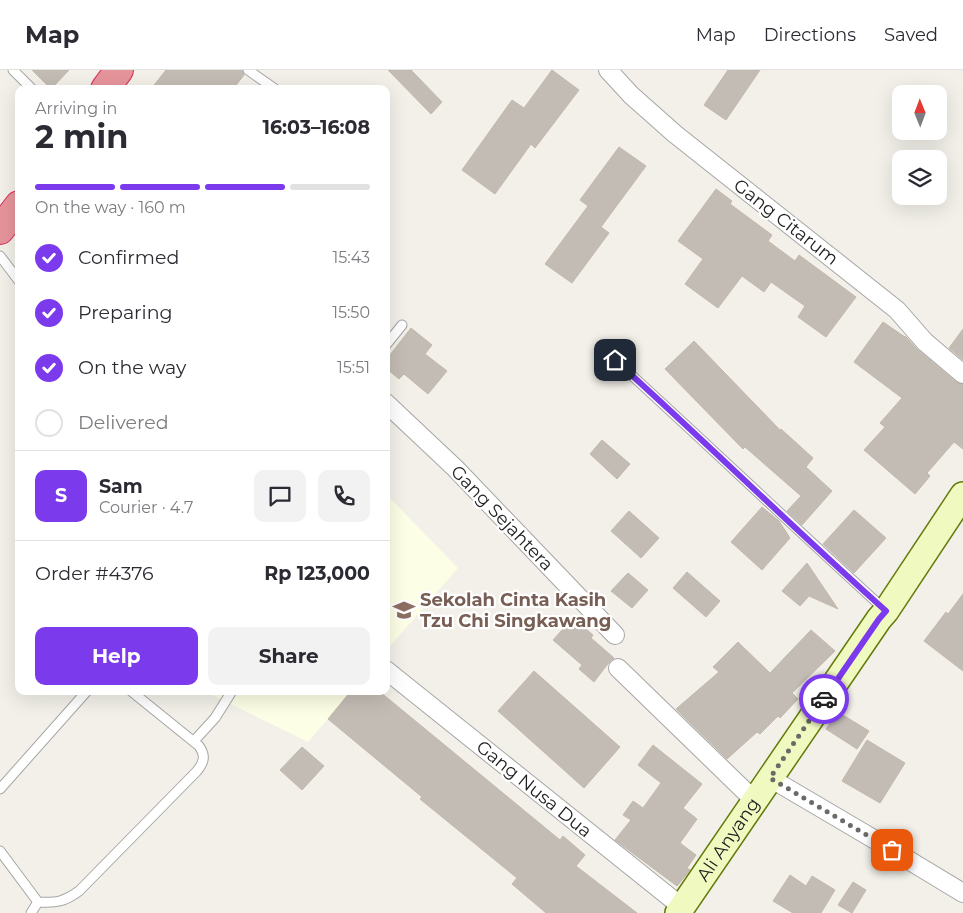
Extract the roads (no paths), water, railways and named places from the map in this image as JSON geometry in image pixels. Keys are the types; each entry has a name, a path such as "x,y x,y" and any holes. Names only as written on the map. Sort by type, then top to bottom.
{"highway":[{"path":"108,85 119,70"},
{"path":"0,230 15,210"}],"street":[{"name":"Gang Citarum","path":"608,70 631,95 674,134 897,310 925,342 963,374"},
{"name":"Gang Sejahtera","path":"390,407 455,468 615,635"},
{"name":"Ali Anyang","path":"680,910 886,611 963,495"},
{"path":"618,668 755,801"},
{"name":"Gang Nusa Dua","path":"390,673 680,910"},
{"path":"770,778 963,893"}],"lane":[{"path":"13,70 28,85"},
{"path":"248,70 269,85"},
{"path":"0,256 15,275"},
{"path":"390,340 402,325"},
{"path":"615,360 886,611"},
{"path":"0,789 83,695"},
{"path":"38,902 68,899 78,891 204,762 204,752 194,741 135,695"},
{"path":"194,741 215,718 229,695"},
{"path":"0,851 38,902"},
{"path":"31,913 38,902"}],"place":[{"name":"Sekolah Cinta Kasih Tzu Chi Singkawang","path":"404,610"}]}
